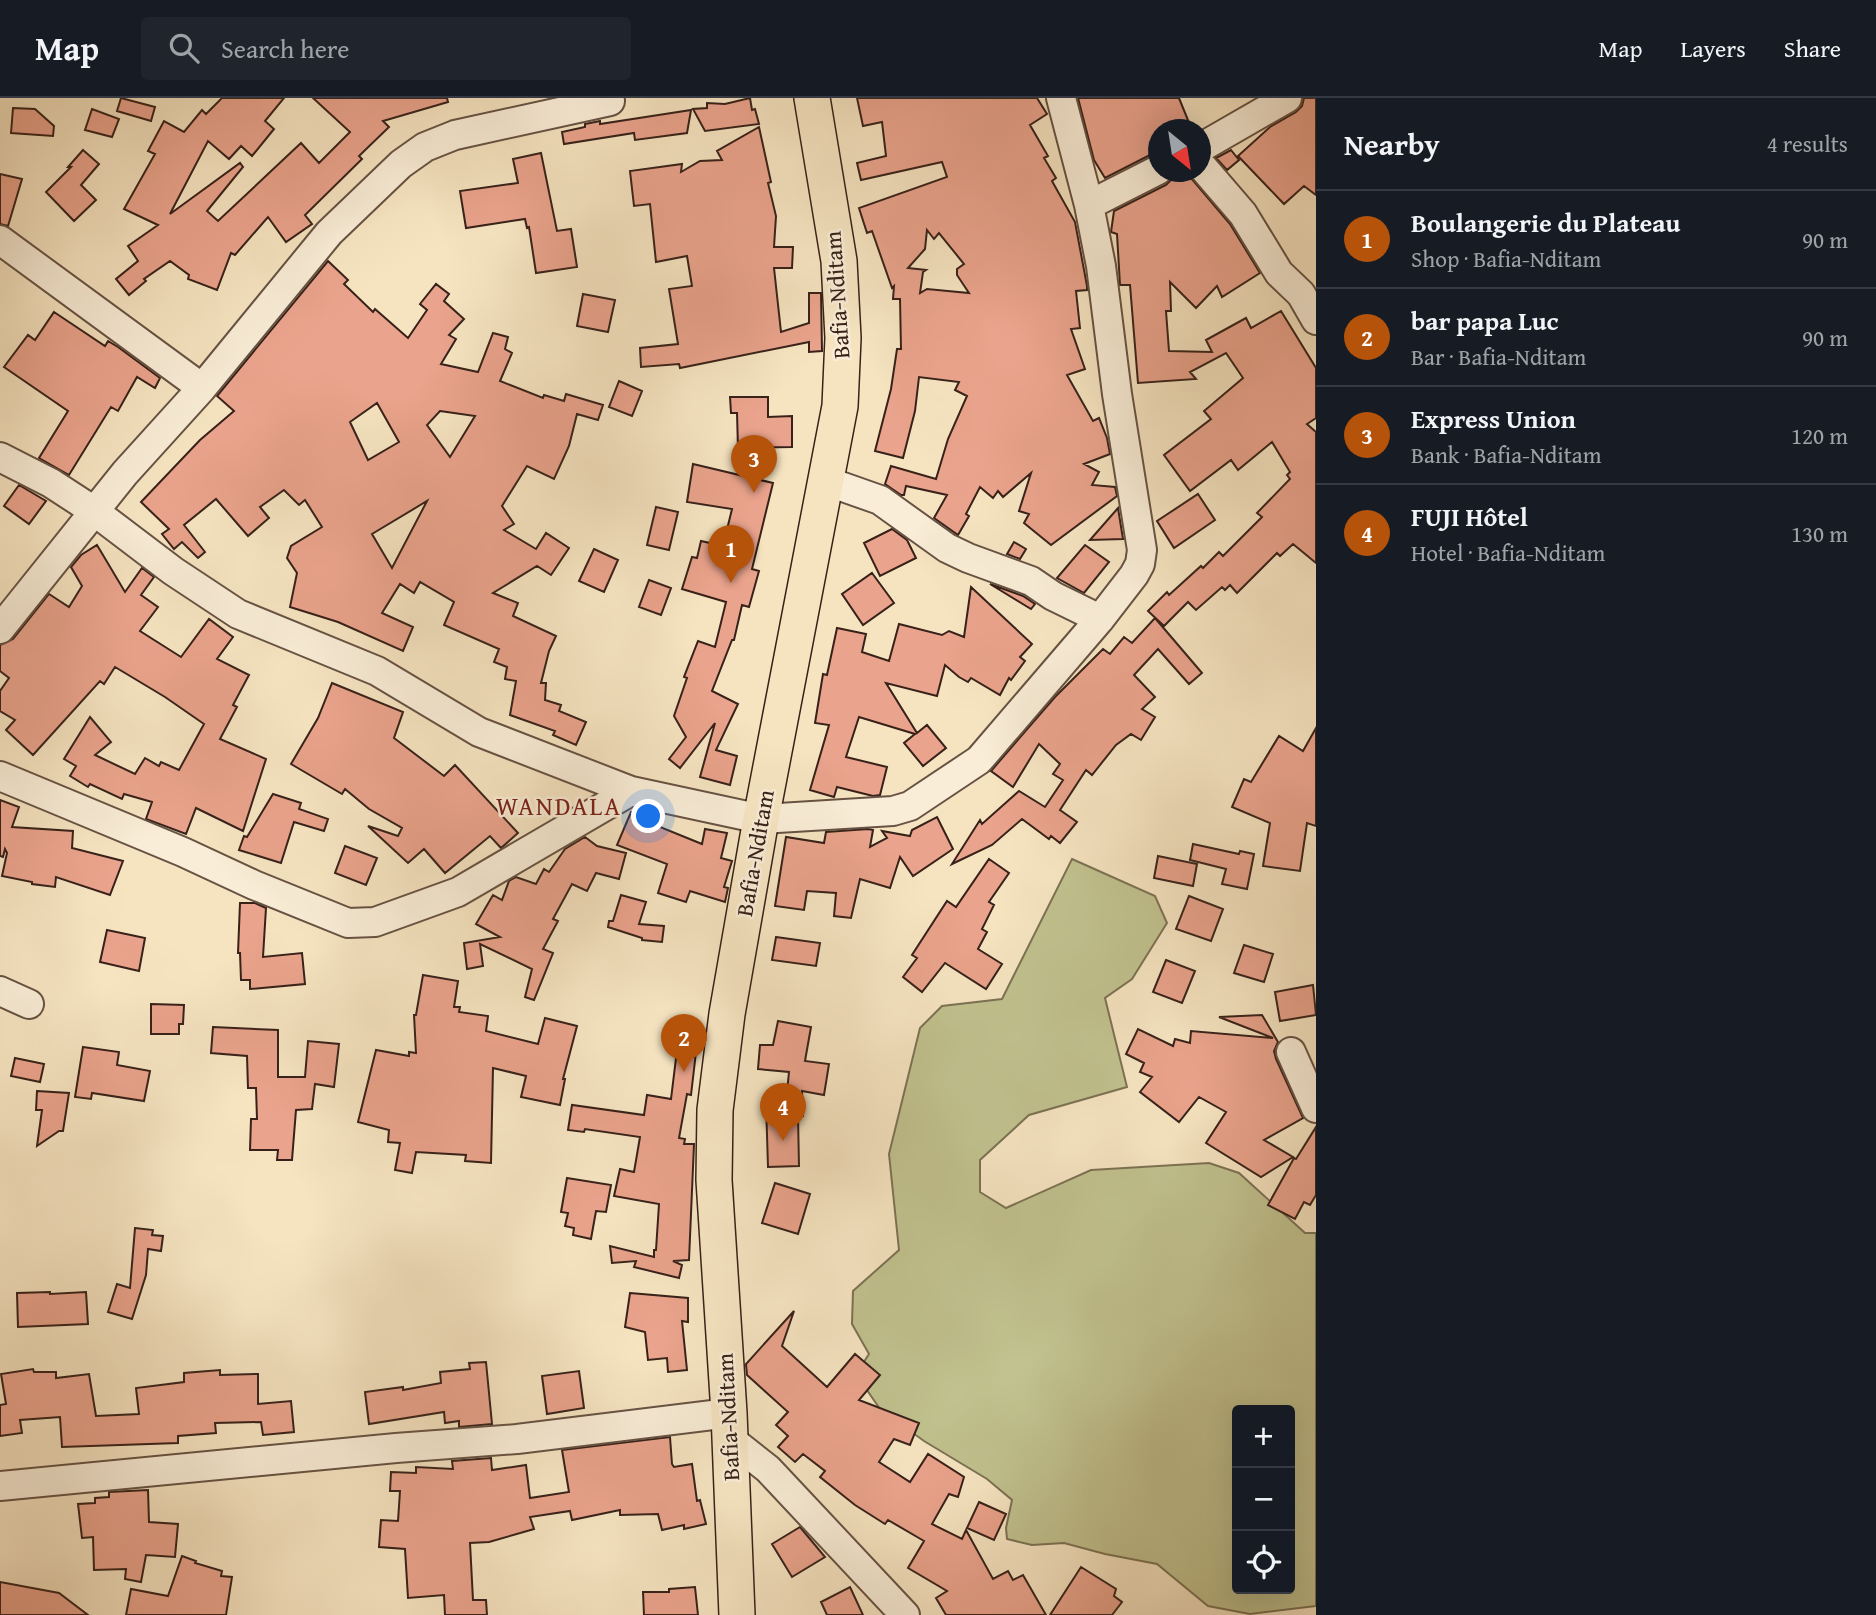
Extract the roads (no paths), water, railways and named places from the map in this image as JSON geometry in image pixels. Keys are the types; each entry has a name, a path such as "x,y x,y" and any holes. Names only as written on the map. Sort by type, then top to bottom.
{"main road":[{"name":"Bafia-Nditam","path":"737,1615 714,1180 715,1110 727,1014 761,818 840,406 844,338 839,261 812,98"}],"street":[{"path":"0,457 51,483 94,511 173,571 238,614 377,671 480,732 631,791 761,818 893,811 911,806 979,760 1100,619 1140,564 1142,550 1117,394 1101,266 1089,205 1061,98"},
{"path":"1211,142 1287,98"},
{"path":"0,629 125,473 202,387 329,233 401,164 425,147 455,135 616,99"},
{"path":"1089,205 1148,175"},
{"path":"1211,177 1243,214 1279,272 1301,294 1316,320"},
{"path":"0,240 202,387"},
{"path":"826,481 880,500 947,548 1031,581 1053,596 1100,619"},
{"path":"0,776 183,852 254,886 348,923 375,922 458,892 631,791"},
{"path":"0,991 29,1004"},
{"path":"1291,1052 1316,1108"},
{"path":"0,1486 396,1448 729,1426 905,1615"}],"place":[{"name":"Express Union","path":"754,493"},
{"name":"Boulangerie du Plateau","path":"731,583"},
{"name":"bar papa Luc","path":"684,1072"},
{"name":"FUJI Hôtel","path":"783,1141"}],"district":[{"name":"WANDALA","path":"559,806"}]}
